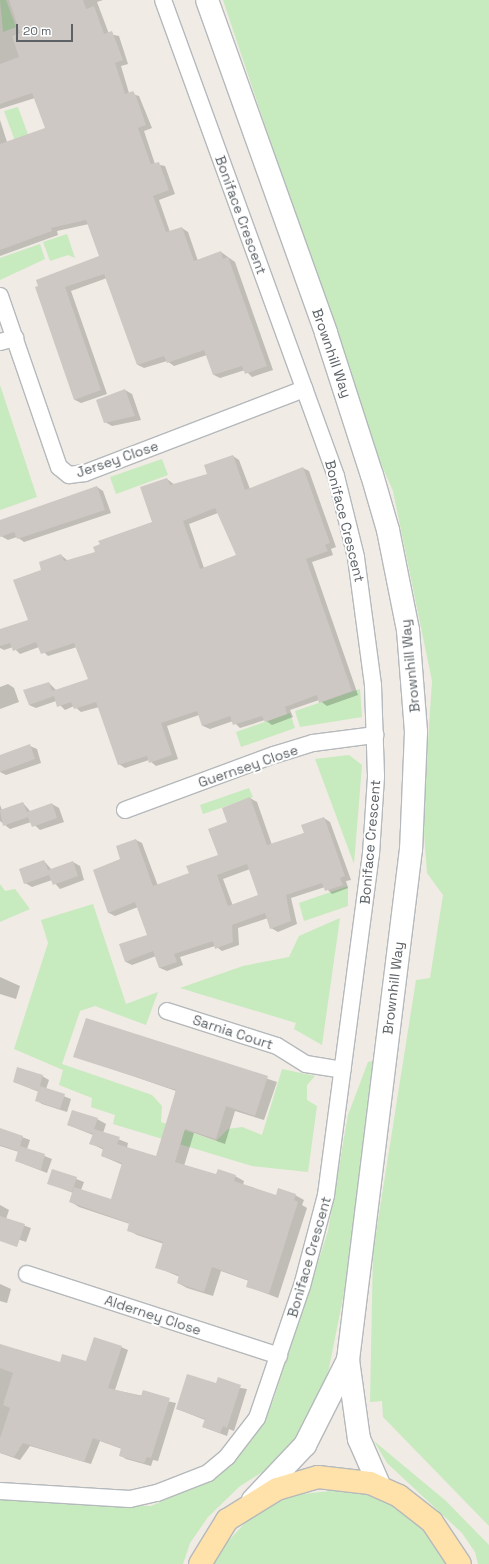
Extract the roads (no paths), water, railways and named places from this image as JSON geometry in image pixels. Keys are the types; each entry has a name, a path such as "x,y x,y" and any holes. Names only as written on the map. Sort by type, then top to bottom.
{"main road":[{"path":"200,1564 227,1520 248,1505 277,1488 318,1477 344,1478 380,1487 399,1496 432,1522 460,1564"}],"street":[{"name":"Boniface Crescent","path":"0,1491 130,1499 188,1483 227,1457 245,1436 257,1418 279,1356 323,1211 343,1070 375,820 375,736 368,632 358,567 336,476 163,0"},
{"name":"Brownhill Way","path":"207,0 326,333 372,475 388,530 409,637 416,732 411,849 348,1360 358,1439 380,1487"},
{"name":"Jersey Close","path":"0,296 7,340 59,467 69,475 85,473 304,390"},
{"name":"Guernsey Close","path":"125,810 274,755 313,743 375,736"},
{"name":"Sarnia Court","path":"167,1011 277,1046 306,1064 343,1070"},
{"name":"Alderney Close","path":"27,1274 279,1356"},
{"name":"Brownhill Way","path":"248,1505 305,1445 348,1360"}]}
